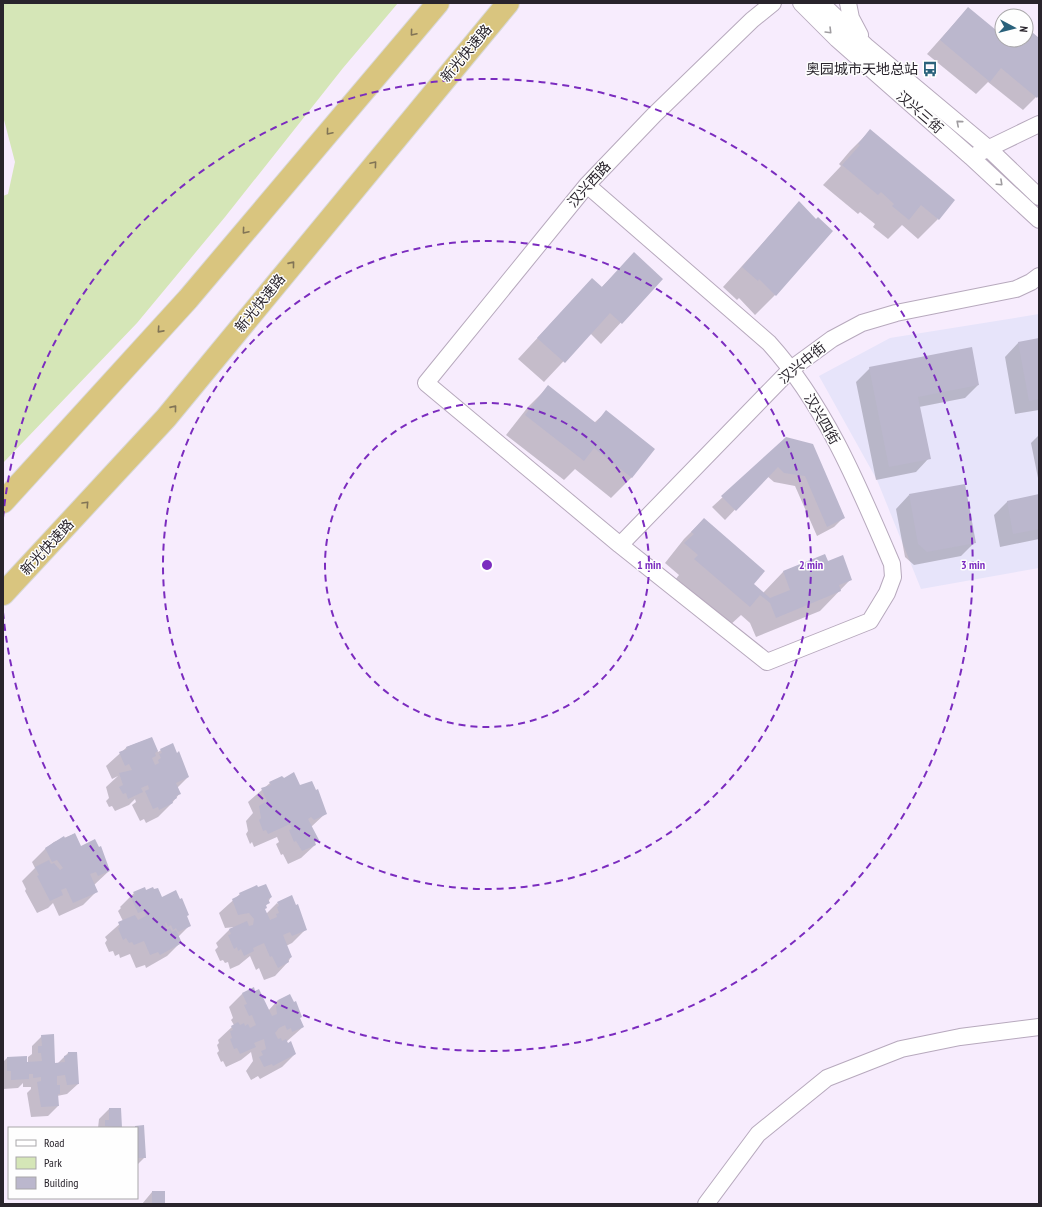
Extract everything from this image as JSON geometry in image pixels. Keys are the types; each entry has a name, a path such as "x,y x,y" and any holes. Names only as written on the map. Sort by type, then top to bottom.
{"highway":[{"path":"3,502 188,299 438,3"},
{"name":"新光快速路","path":"3,594 166,418 508,3"}],"street":[{"name":"汉兴西路","path":"620,545 426,383 587,185 654,115 752,20 773,3"},
{"name":"汉兴三街","path":"801,3 837,39 971,157 1039,220"},
{"name":"汉兴三街","path":"821,3 867,47 988,149 1039,197"},
{"path":"848,3 851,18 867,47"},
{"path":"971,157 1039,124"},
{"name":"汉兴四街","path":"587,185 769,343 791,369 812,399 856,479 892,564 893,577 887,593 870,621 768,662 620,545"},
{"name":"汉兴中街","path":"620,545 791,369 832,339 862,324 896,313 1016,289 1031,282 1039,276"},
{"path":"706,1204 758,1134 827,1078 900,1050 960,1036 1039,1027"}],"shaded area":[{"path":"1039,314 1039,568 921,589 877,480 819,376 890,338"}],"green space":[{"path":"3,3 398,3 343,68 225,217 137,323 3,463 3,196 8,194 15,162 3,116"}],"building":[{"path":"968,7 994,28 994,48 1034,48 1034,34 1039,38 1039,95 1037,98 1001,68 990,82 940,40"},
{"path":"870,129 955,200 939,220 921,205 909,220 892,206 894,204 881,192 878,195 842,165 860,145 858,144"},
{"path":"799,201 816,219 818,217 833,231 776,296 759,279 758,281 742,267"},
{"path":"634,252 663,279 622,324 610,313 565,363 537,338 592,278 602,287"},
{"path":"1039,338 1039,399 1029,401 1018,342"},
{"path":"972,347 979,385 918,397 931,459 889,467 869,367"},
{"path":"548,385 596,423 606,410 655,449 632,478 594,448 584,461 525,415"},
{"path":"786,437 813,444 845,518 827,527 805,476 784,473 778,467 736,511 721,496"},
{"path":"965,484 976,543 927,552 918,544 909,494"},
{"path":"1039,494 1039,529 1013,534 1007,501"},
{"path":"704,518 765,571 754,584 770,598 790,590 783,571 825,554 828,561 843,555 852,580 839,585 841,591 776,618 770,603 760,595 750,607 694,559 698,555 684,543 694,534 691,532"},
{"path":"152,737 158,751 155,753 156,756 152,758 155,765 159,763 158,760 161,758 159,754 162,753 160,749 173,743 177,753 179,751 189,777 176,783 181,794 176,796 177,798 172,801 173,803 159,810 158,807 153,809 145,791 149,789 148,785 141,788 143,792 128,799 126,793 123,794 119,787 123,785 119,773 132,770 129,764 125,766 119,752 127,749 126,747"},
{"path":"294,772 300,785 312,781 316,790 318,789 327,814 314,820 311,817 308,819 319,840 315,842 316,845 302,851 296,841 294,842 289,830 292,829 290,824 268,834 266,830 263,831 259,820 261,818 259,806 267,801 261,788 271,785 269,782 282,776 284,778"},
{"path":"75,833 81,846 95,839 99,847 101,846 110,871 98,876 96,872 90,874 98,892 73,903 66,888 61,890 63,895 50,901 37,876 39,875 35,867 49,860 51,864 54,863 60,870 63,868 57,860 52,862 45,848 64,836 65,838"},
{"path":"266,884 272,897 268,899 270,903 266,905 267,908 265,909 270,920 277,917 276,914 279,913 277,907 279,906 277,902 292,895 296,905 298,904 307,930 292,936 290,932 283,935 292,957 288,959 289,962 278,968 272,956 270,957 264,943 253,948 254,951 244,956 241,949 238,951 237,947 234,949 228,935 231,934 229,929 247,921 249,926 253,925 254,919 249,913 238,915 232,899 240,895 239,893 257,885 258,887"},
{"path":"145,887 146,890 153,887 154,889 158,888 162,897 176,890 180,899 182,898 189,915 187,916 191,926 178,932 176,928 173,930 171,925 168,927 166,922 165,923 167,930 170,928 172,932 176,930 182,943 160,955 158,952 150,955 144,941 134,945 132,942 129,943 126,938 123,940 118,928 120,927 118,922 135,915 138,920 146,916 144,911 138,913 131,897 135,895 133,892"},
{"path":"254,987 255,991 259,989 272,1016 277,1014 276,1006 280,1004 278,1000 290,994 294,1002 296,1001 302,1017 300,1018 304,1027 292,1032 291,1028 287,1030 285,1025 279,1028 275,1033 278,1039 281,1038 282,1041 286,1039 288,1043 291,1041 296,1054 273,1066 272,1064 264,1067 259,1057 263,1055 261,1051 266,1049 264,1039 254,1043 256,1047 240,1054 237,1048 234,1049 230,1039 232,1038 230,1031 233,1030 231,1026 238,1022 240,1025 244,1023 245,1026 248,1024 250,1028 256,1025 252,1015 249,1016 244,1005 247,1004 242,993"},
{"path":"54,1034 55,1063 65,1062 64,1056 68,1055 68,1052 77,1052 79,1084 67,1085 65,1075 57,1076 57,1085 60,1085 60,1094 58,1094 59,1106 41,1107 37,1082 41,1081 41,1077 33,1078 33,1074 29,1074 29,1079 11,1080 11,1071 7,1071 7,1057 27,1056 27,1062 42,1061 41,1053 38,1053 38,1046 42,1046 41,1035"},
{"path":"109,1108 121,1108 122,1127 105,1126 105,1120 109,1120"},
{"path":"144,1125 146,1158 138,1158 138,1127 135,1126"},
{"path":"152,1191 165,1191 165,1204 152,1204"}],"place":[{"name":"奥园城市天地总站","path":"930,69"}]}
